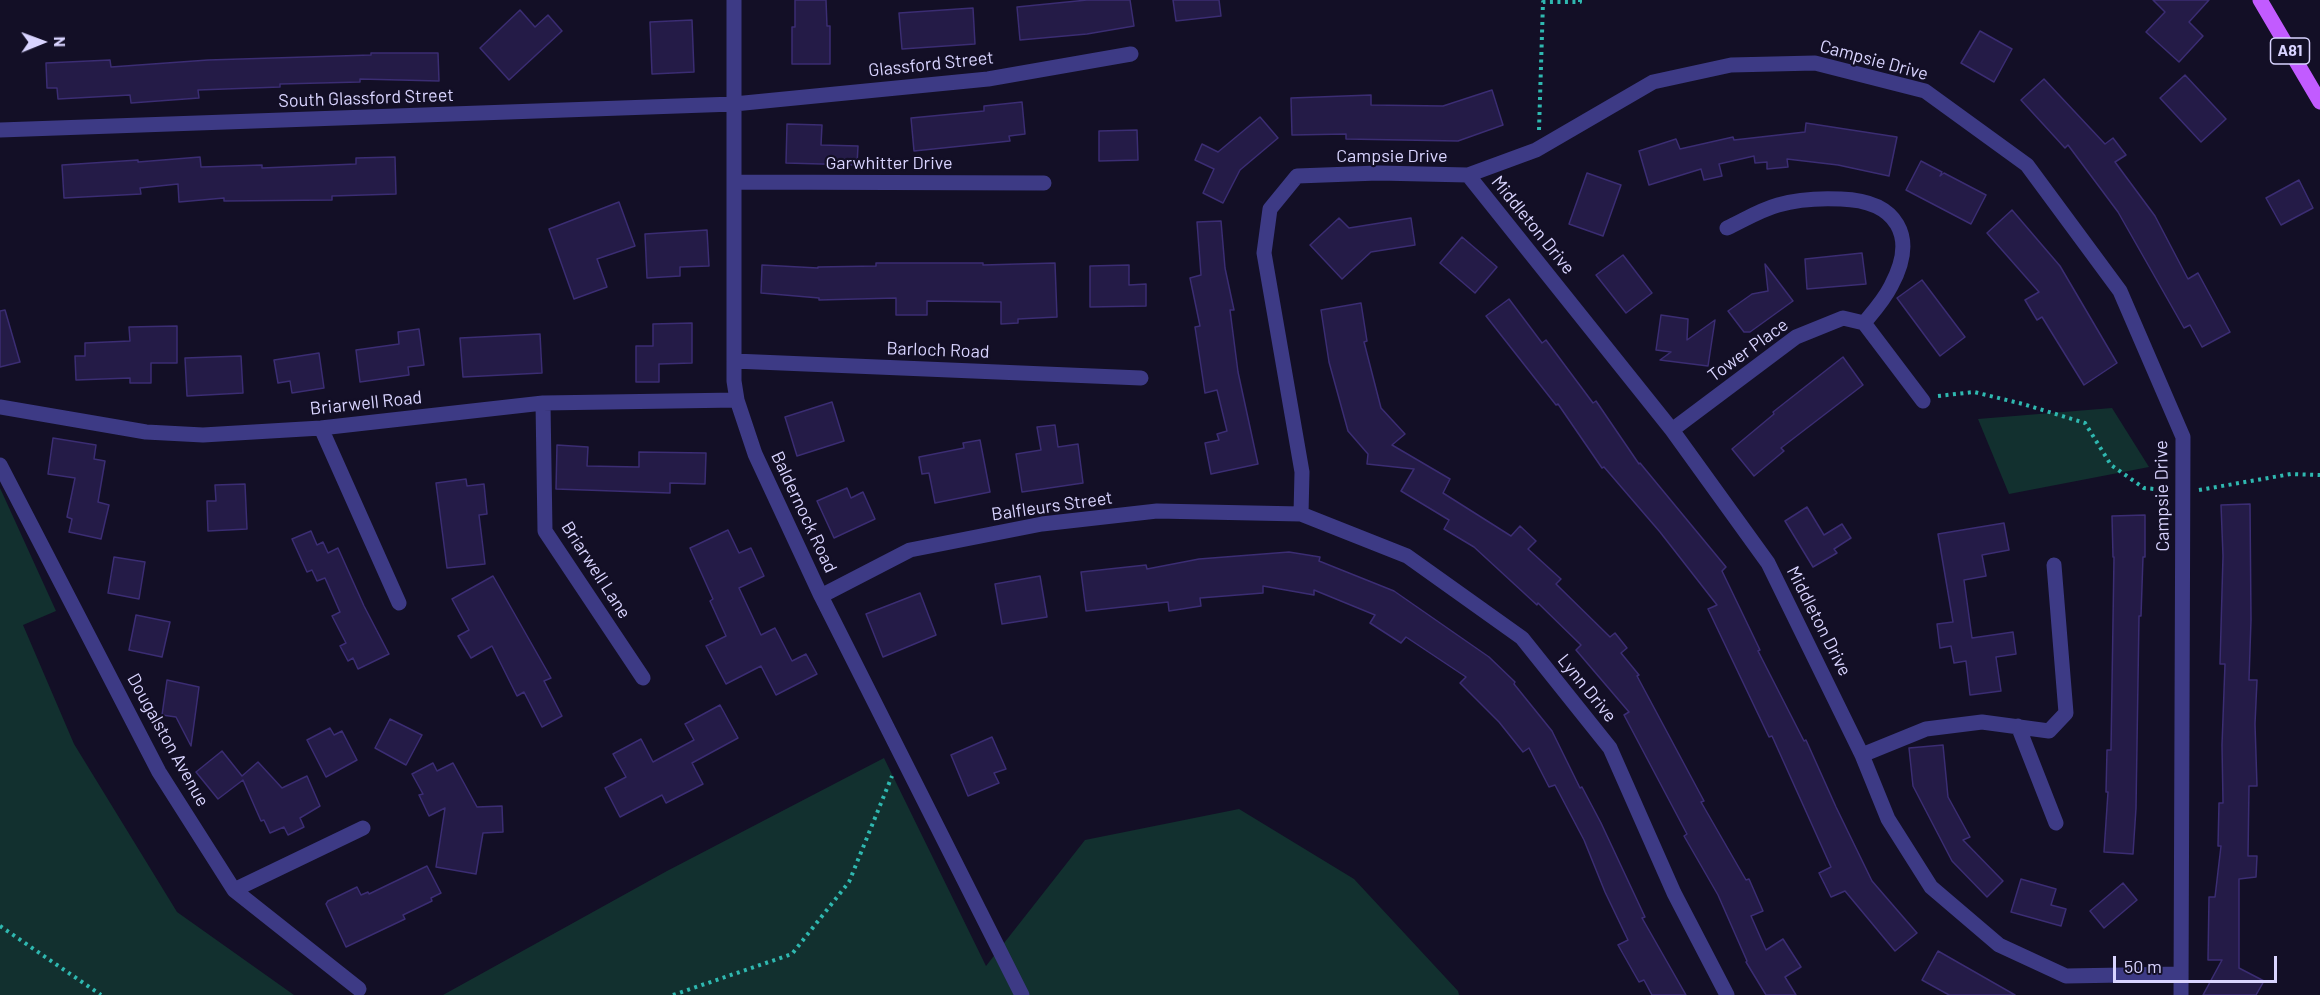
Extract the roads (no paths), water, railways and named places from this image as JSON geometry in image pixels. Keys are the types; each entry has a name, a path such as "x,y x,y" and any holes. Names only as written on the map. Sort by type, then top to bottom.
{"main road":[{"name":"A81","path":"2260,0 2320,102"}],"street":[{"name":"Baldernock Road","path":"734,0 734,381 737,400 755,454 821,596 1022,995"},
{"name":"Glassford Street","path":"734,104 988,79 1131,54"},
{"name":"Campsie Drive","path":"1301,514 1302,472 1264,253 1270,209 1297,176 1378,173 1468,175 1536,150 1653,82 1731,65 1815,63 1925,91 2027,165 2120,291 2183,437 2181,995"},
{"name":"South Glassford Street","path":"0,130 734,104"},
{"name":"Middleton Drive","path":"1468,175 1672,430 1768,563 1862,755 1888,819 1931,887 1999,945 2066,976 2180,974"},
{"name":"Garwhitter Drive","path":"734,182 1044,183"},
{"path":"1727,228 1775,206 1806,200 1864,201 1892,215 1898,225 1902,246 1900,260 1892,285 1864,323 1923,401"},
{"name":"Tower Place","path":"1672,430 1796,337 1843,318 1864,323"},
{"name":"Barloch Road","path":"734,361 1142,378"},
{"name":"Briarwell Road","path":"0,407 171,435 203,435 321,428 543,403 737,400"},
{"name":"Briarwell Lane","path":"543,403 545,531 643,678"},
{"path":"321,428 399,603"},
{"name":"Dougalston Avenue","path":"0,465 159,771 234,890 359,989"},
{"name":"Balfleurs Street","path":"821,596 910,550 1042,524 1157,511 1301,514"},
{"name":"Lynn Drive","path":"1301,514 1407,556 1522,638 1611,748 1674,893 1727,995"},
{"path":"1862,755 1926,729 1982,722 2049,731 2066,712 2054,565"},
{"path":"2018,726 2056,823"},
{"path":"234,890 363,828"}]}
